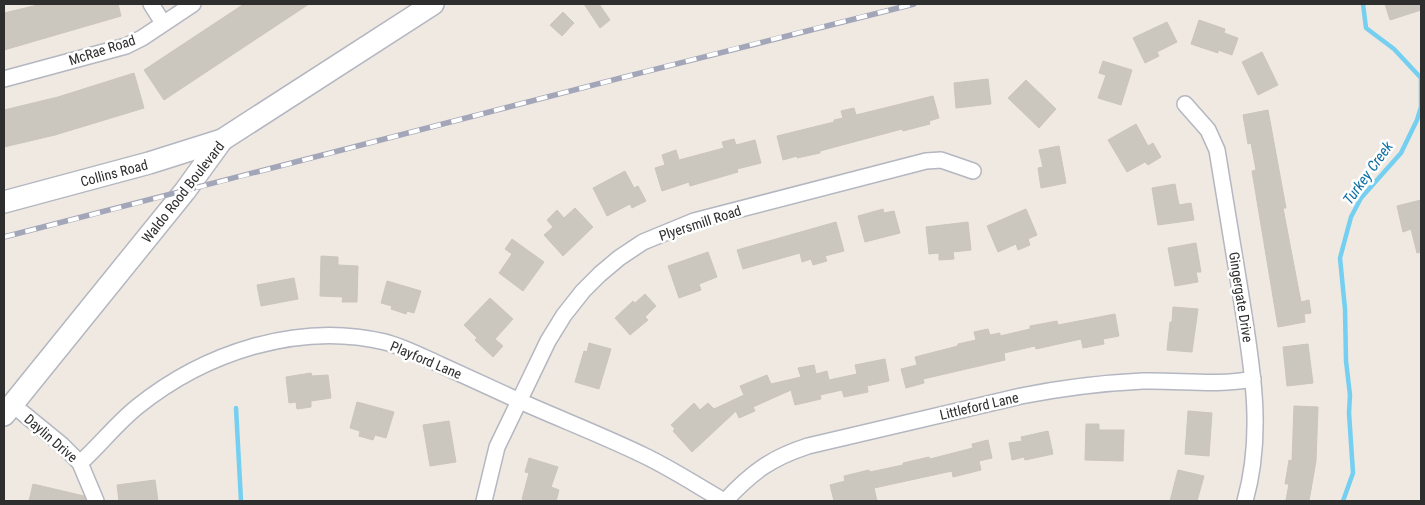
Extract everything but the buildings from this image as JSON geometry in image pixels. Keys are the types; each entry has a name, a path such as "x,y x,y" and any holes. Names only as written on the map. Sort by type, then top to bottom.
{"street":[{"path":"150,4 164,23"},
{"name":"McRae Road","path":"4,79 126,46 142,38 193,4"},
{"name":"Waldo Rood Boulevard","path":"8,410 185,191 222,140 432,4"},
{"name":"Gingergate Drive","path":"1184,104 1208,130 1217,150 1253,379 1256,416 1255,442 1252,473 1245,501"},
{"name":"Collins Road","path":"4,202 141,166 222,140"},
{"name":"Plyersmill Road","path":"484,501 497,447 548,341 564,315 583,291 619,258 643,242 694,221 926,161 941,160 973,171"},
{"name":"Playford Lane","path":"80,463 136,408 176,380 201,366 224,356 285,339 340,336 386,342 427,359 646,456 725,501"},
{"name":"Littleford Lane","path":"725,501 754,472 784,454 808,446 1021,396 1116,382 1234,382 1253,379"},
{"name":"Daylin Drive","path":"8,410 62,445 80,463 96,501"}],"waterway":[{"name":"Turkey Creek","path":"1343,501 1353,473 1349,413 1350,395 1346,361 1345,309 1340,258 1351,217 1361,198 1401,153 1417,120 1421,107 1421,78 1394,49 1366,28 1363,4"},
{"path":"236,408 241,501"}],"railway":[{"path":"4,237 914,4"}]}
